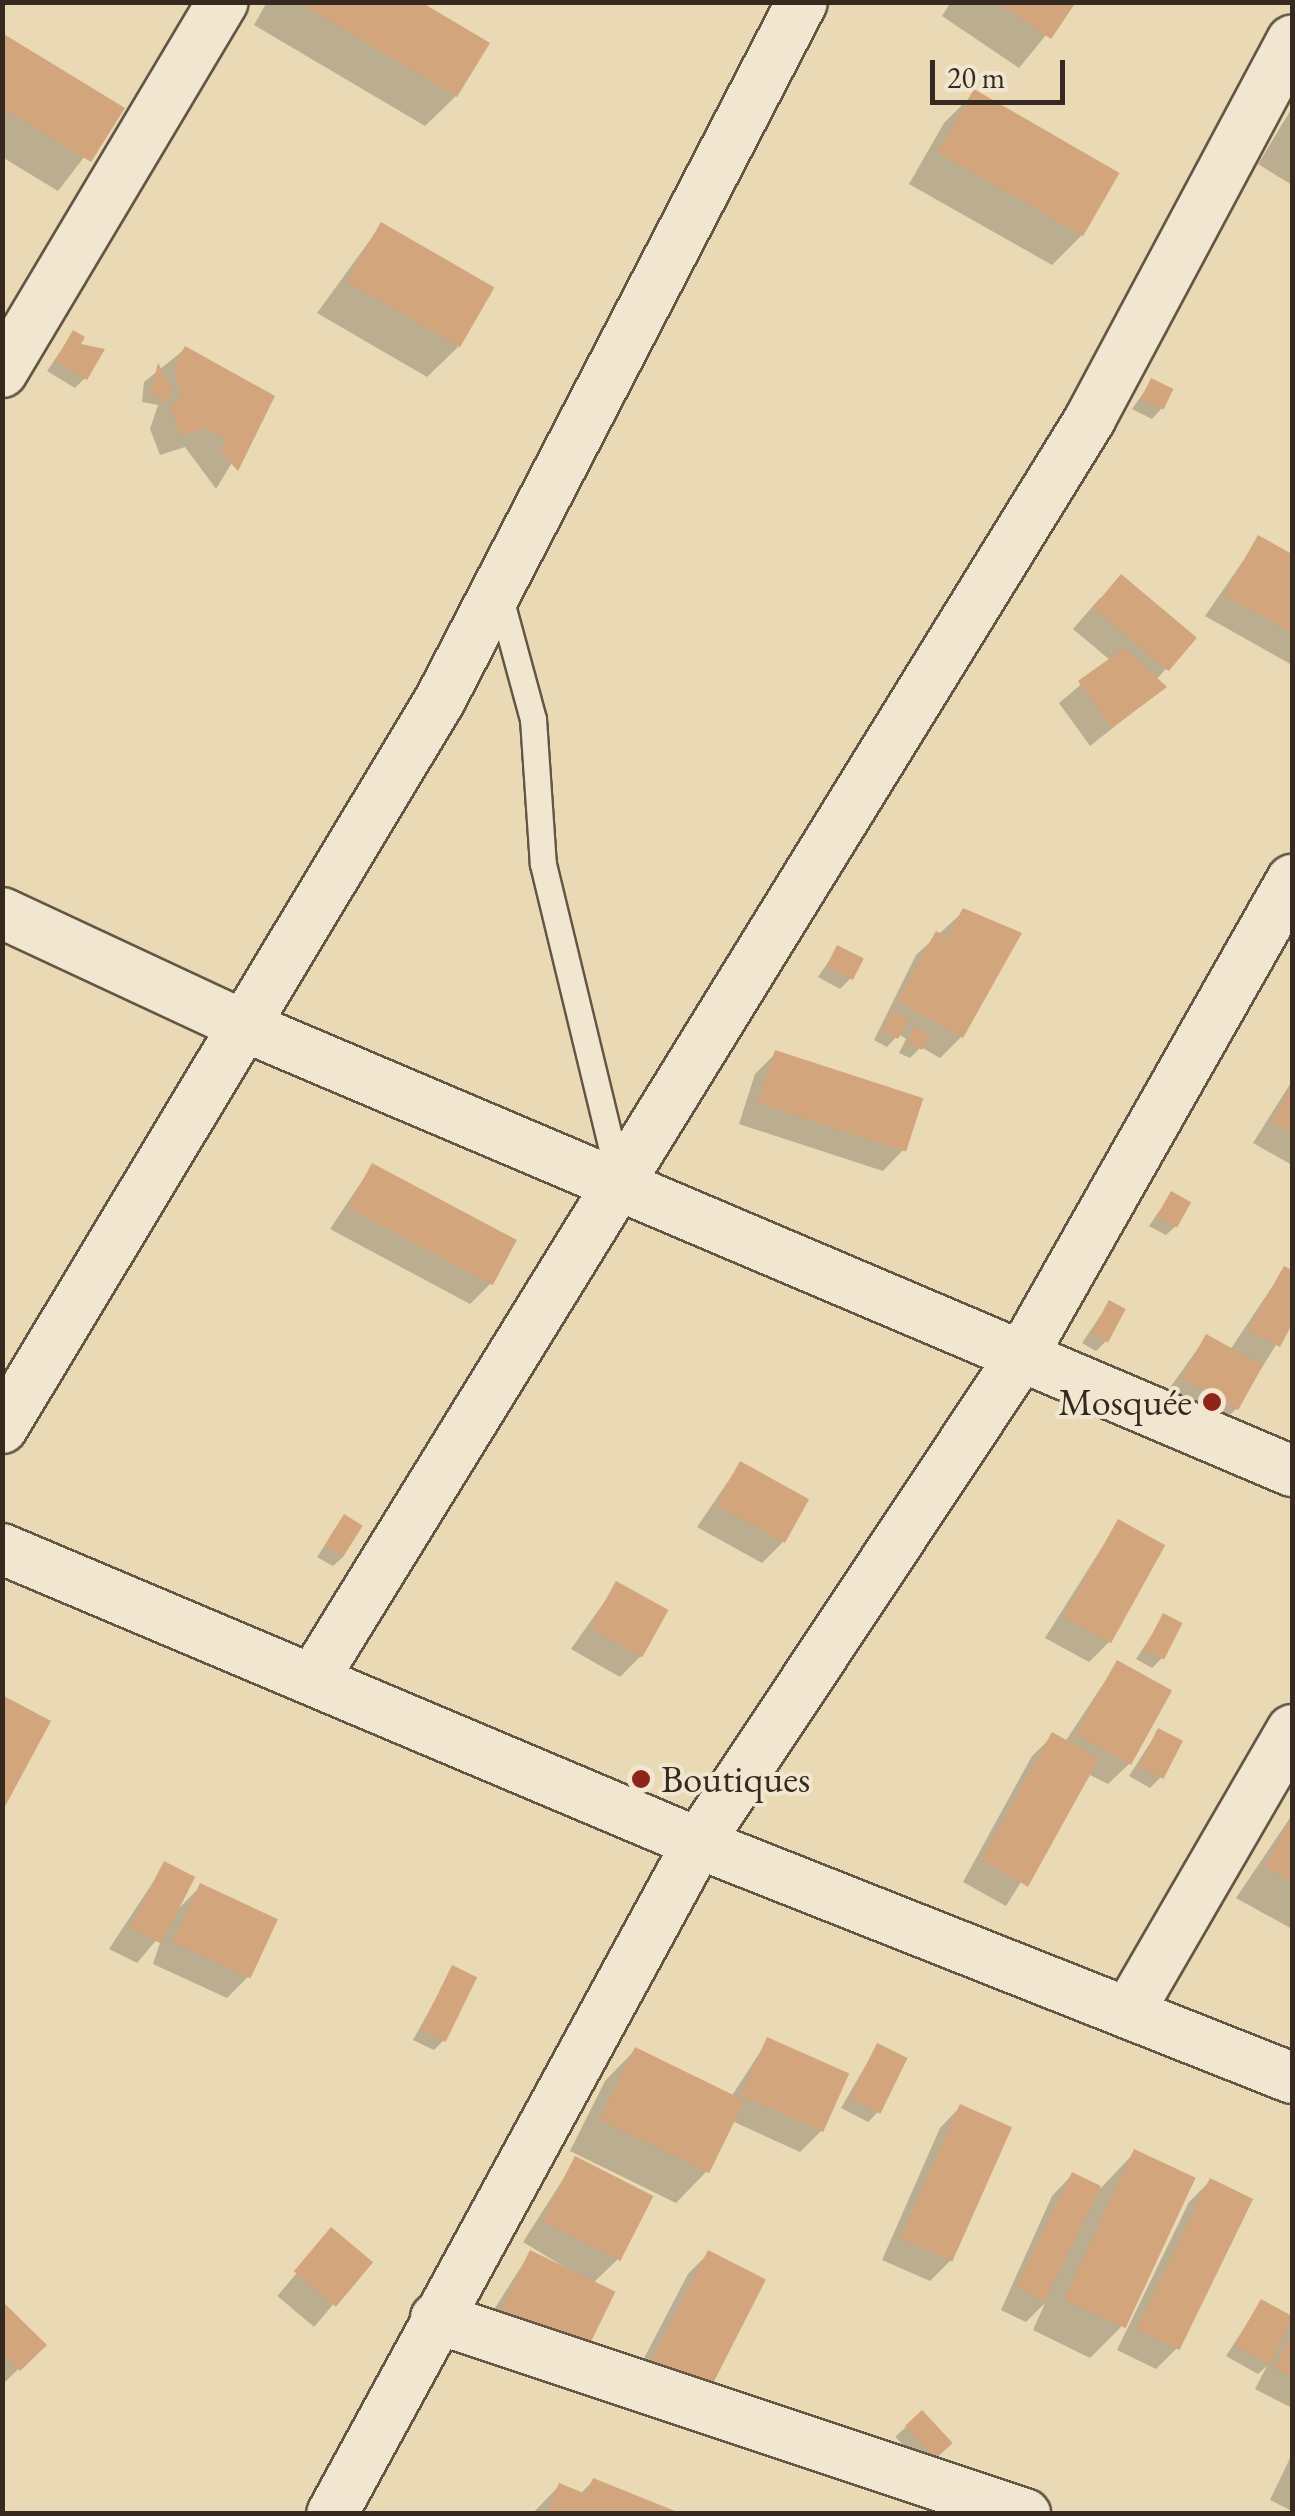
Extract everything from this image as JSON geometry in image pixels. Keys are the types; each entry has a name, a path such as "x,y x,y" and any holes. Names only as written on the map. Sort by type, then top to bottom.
{"street":[{"path":"2,372 223,2"},
{"path":"2,1428 440,700 802,2"},
{"path":"315,1676 1090,419 1292,41"},
{"path":"332,2514 698,1843 1024,1352 1292,880"},
{"path":"2,913 244,1026 620,1179 1292,1472"},
{"path":"2,1549 315,1676 698,1843 1292,2078"},
{"path":"1128,2013 1292,1730"},
{"path":"436,2318 1025,2514"}],"lane":[{"path":"497,586 533,719 543,864 620,1179"}],"building":[{"path":"298,2 421,2 490,43 457,97"},
{"path":"996,2 1076,2 1051,39"},
{"path":"2,33 125,108 91,162 2,108"},
{"path":"974,89 1119,173 1083,236 938,152"},
{"path":"381,222 494,288 460,347 346,282"},
{"path":"73,330 85,337 81,344 105,349 87,380 55,361"},
{"path":"185,346 275,396 238,471 220,451 227,439 206,428 181,436 169,406 181,398 174,365"},
{"path":"158,363 173,390 164,403 151,391"},
{"path":"1151,378 1173,389 1163,410 1141,399"},
{"path":"1258,535 1292,554 1292,633 1224,595"},
{"path":"1121,574 1197,638 1169,671 1093,608"},
{"path":"1124,648 1167,687 1112,728 1078,681"},
{"path":"963,908 1022,933 963,1038 897,1001 936,931 947,937"},
{"path":"837,945 864,959 853,980 826,966"},
{"path":"893,1011 909,1020 898,1039 882,1030"},
{"path":"915,1027 930,1035 922,1050 907,1042"},
{"path":"775,1050 923,1098 906,1151 758,1103"},
{"path":"1292,1084 1292,1133 1272,1122"},
{"path":"372,1163 517,1240 493,1285 348,1208"},
{"path":"1171,1191 1191,1202 1177,1228 1157,1216"},
{"path":"1284,1266 1292,1270 1292,1324 1280,1347 1248,1330"},
{"path":"1109,1300 1126,1309 1108,1342 1091,1334"},
{"path":"1206,1334 1263,1366 1238,1410 1181,1379"},
{"path":"740,1461 809,1499 785,1543 716,1505"},
{"path":"344,1514 363,1526 343,1557 324,1545"},
{"path":"1118,1519 1165,1545 1111,1643 1064,1617"},
{"path":"616,1581 668,1610 642,1657 590,1628"},
{"path":"1163,1613 1183,1623 1164,1660 1144,1650"},
{"path":"1117,1660 1172,1691 1131,1765 1076,1734"},
{"path":"2,1695 51,1721 2,1812"},
{"path":"1158,1728 1183,1741 1163,1779 1138,1766"},
{"path":"1052,1732 1099,1758 1028,1887 981,1861"},
{"path":"1292,1816 1292,1882 1265,1867"},
{"path":"164,1861 195,1877 161,1944 130,1928"},
{"path":"200,1883 278,1919 250,1978 173,1942"},
{"path":"452,1965 477,1977 446,2042 420,2030"},
{"path":"767,2037 849,2074 823,2132 741,2095"},
{"path":"877,2043 908,2058 880,2114 850,2099"},
{"path":"635,2047 745,2100 709,2173 599,2120"},
{"path":"960,2104 1012,2127 952,2261 900,2238"},
{"path":"1134,2149 1196,2178 1125,2328 1064,2299"},
{"path":"575,2156 653,2196 620,2261 542,2221"},
{"path":"1072,2172 1101,2186 1045,2301 1016,2287"},
{"path":"1210,2178 1253,2199 1179,2350 1136,2329"},
{"path":"331,2227 373,2262 336,2307 294,2271"},
{"path":"530,2250 615,2292 586,2351 501,2309"},
{"path":"708,2250 766,2280 706,2396 649,2367"},
{"path":"1261,2299 1292,2316 1270,2365 1234,2346"},
{"path":"2,2301 47,2345 20,2371 2,2354"},
{"path":"1292,2332 1292,2377 1274,2368"},
{"path":"922,2410 953,2443 936,2459 905,2426"},
{"path":"593,2478 680,2514 546,2514 559,2483 586,2494"}],"place":[{"name":"Mosquée","path":"1212,1402"},
{"name":"Boutiques","path":"641,1779"}]}
